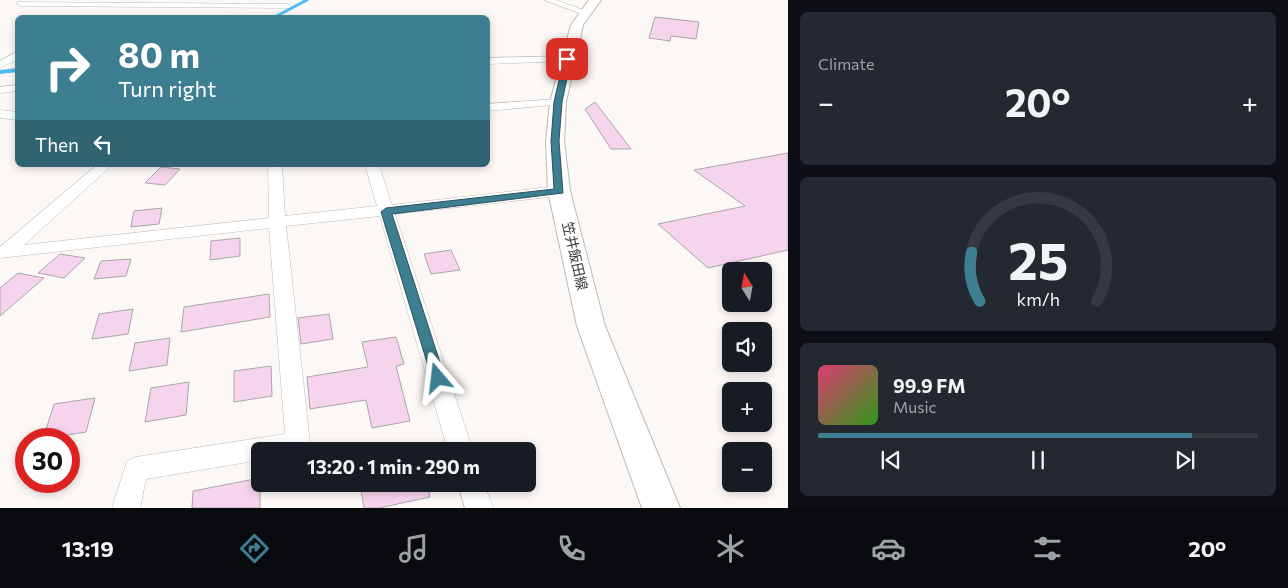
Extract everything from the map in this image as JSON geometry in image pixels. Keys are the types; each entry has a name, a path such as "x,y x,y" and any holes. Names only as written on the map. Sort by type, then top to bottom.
{"main road":[{"name":"笠井飯田線","path":"590,6 577,25 567,59 558,102 555,141 559,191 591,326 661,508"}],"street":[{"path":"271,14 298,0"},
{"path":"548,0 590,6"},
{"path":"21,4 97,2 268,3 288,6"},
{"path":"80,13 97,2"},
{"path":"171,15 184,3"},
{"path":"0,66 15,56"},
{"path":"490,61 567,59"},
{"path":"0,66 15,66"},
{"path":"0,90 15,88"},
{"path":"490,108 558,102"},
{"path":"2,254 103,167"},
{"path":"126,508 136,469 298,443 289,364 283,272 276,223 275,167"},
{"path":"373,167 458,442"},
{"path":"2,254 559,191"},
{"path":"474,492 479,508"}],"building":[{"path":"655,17 699,22 696,39 671,36 670,41 649,38"},
{"path":"595,102 631,149 611,149 585,109"},
{"path":"788,153 788,250 735,262 722,262 722,265 708,268 658,224 745,206 694,170"},
{"path":"161,167 180,169 165,185 145,183"},
{"path":"162,208 159,224 131,227 134,211"},
{"path":"240,238 240,256 210,260 211,241"},
{"path":"451,250 460,270 431,274 424,254"},
{"path":"60,254 85,258 64,278 38,273"},
{"path":"131,259 126,276 94,279 101,261"},
{"path":"18,273 44,278 0,316 0,288"},
{"path":"269,294 270,317 181,332 184,307"},
{"path":"133,309 128,334 92,339 99,314"},
{"path":"329,314 333,339 301,344 298,318"},
{"path":"396,337 404,364 396,366 410,421 372,428 366,400 310,409 307,377 368,367 362,342"},
{"path":"170,338 167,365 129,371 135,343"},
{"path":"271,366 272,396 234,402 234,371"},
{"path":"189,382 186,415 145,422 151,388"},
{"path":"95,398 86,432 80,433 80,428 46,428 54,404"},
{"path":"251,480 251,492 260,492 260,508 192,508 193,491"},
{"path":"361,492 429,492 430,497 379,508 364,508"}],"waterway":[{"path":"279,15 307,0"},
{"path":"0,72 15,70"}],"route":[{"path":"438,378 386,212 559,191 555,141 558,102 567,59"}]}
